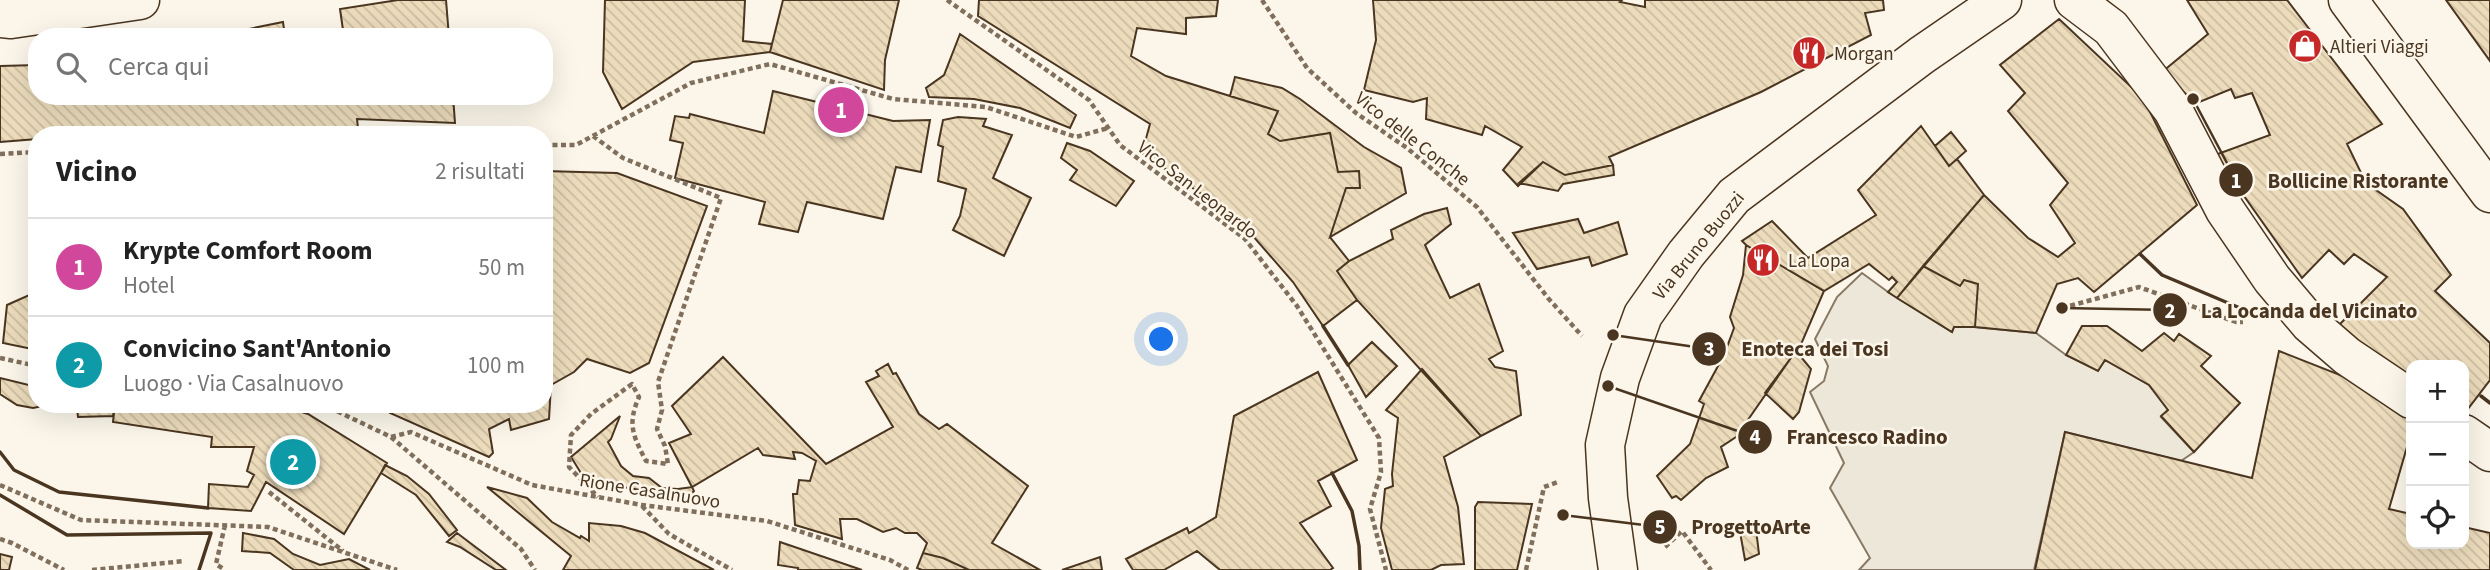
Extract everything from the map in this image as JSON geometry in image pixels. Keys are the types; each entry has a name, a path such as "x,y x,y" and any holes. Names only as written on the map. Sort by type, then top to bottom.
{"street":[{"path":"0,18 10,19 140,0"},
{"name":"Via Bruno Buozzi","path":"1618,570 1608,498 1605,445 1620,378 1643,315 1686,254 1734,196 1922,55 2002,0"},
{"path":"2074,0 2111,28 2173,110 2225,210 2272,279 2310,324 2347,356 2406,396"},
{"path":"2348,0 2490,194"},
{"path":"2469,437 2490,452"}],"path":[{"name":"Vico San Leonardo","path":"947,0 1089,100 1120,145 1245,239 1304,317 1379,438 1381,472 1370,509 1386,570"},
{"name":"Vico delle Conche","path":"1262,0 1307,68 1356,113 1407,148 1477,207 1548,298"},
{"path":"553,145 576,145 691,83 770,64 893,99 986,107 1076,137 1108,128"},
{"path":"593,136 623,158 721,198 659,382 662,410 657,429 665,446 668,464 646,461 634,438 631,414 639,397 632,384 591,414 571,435 569,467 598,497"},
{"path":"0,154 28,152"},
{"path":"2062,308 2139,287 2236,322 2310,324"},
{"path":"0,358 28,364"},
{"name":"Rione Casalnuovo","path":"341,413 391,437 521,549 535,570"},
{"name":"Rione Casalnuovo","path":"391,437 411,432 532,485 642,505 767,521 890,560 908,570"},
{"path":"0,485 81,520 268,527 397,570"},
{"path":"269,492 346,553"},
{"path":"642,505 669,534 732,570"},
{"path":"1526,570 1539,512"},
{"path":"225,525 216,564 225,570"},
{"path":"0,539 64,570"},
{"path":"92,570 185,561"}],"shaded area":[{"path":"1862,273 1952,332 1954,327 1975,327 2036,333 2066,355 2098,370 2105,360 2149,385 2168,410 2161,417 2194,452 2181,461 2065,432 2034,570 1859,570 1870,558 1830,488 1844,463 1810,392 1824,381 1828,366 1815,339 1837,297"}],"building":[{"path":"398,0 446,0 448,28 343,28 340,9"},
{"path":"605,0 745,0 743,41 772,44 770,52 693,62 622,109 603,72"},
{"path":"783,0 899,0 885,60 884,90 770,52"},
{"path":"979,0 1218,0 1216,16 1186,18 1186,34 1137,28 1131,56 1166,76 1278,111 1268,134 1280,141 1330,133 1338,172 1359,171 1360,188 1346,188 1330,237 1349,261 1337,271 1357,300 1323,326 1293,282 1239,220 1142,153 1150,124 978,16"},
{"path":"1373,0 1622,0 1620,2 1645,7 1645,0 1883,0 1884,10 1865,13 1871,35 1761,92 1609,157 1613,165 1565,175 1543,162 1518,186 1503,170 1522,147 1485,126 1482,135 1426,119 1427,98 1413,102 1364,90 1376,40"},
{"path":"2187,0 2287,0 2382,124 2347,144 2366,183 2403,209 2451,275 2435,291 2490,343 2490,380 2469,407 2469,360 2406,360 2406,381 2338,326 2387,277 2354,254 2344,264 2329,250 2302,278 2215,155 2270,135 2252,93 2235,98 2231,89 2192,105 2187,95 2162,72 2208,34"},
{"path":"2446,0 2490,0 2490,61"},
{"path":"2059,19 2143,98 2197,205 2094,292 2078,278 2057,284 2036,333 1975,327 1978,284 1964,280 1960,286 1923,266 1984,195 2028,238 2058,257 2075,243 2050,205 2068,183 2008,111 2025,93 2000,65"},
{"path":"283,22 284,28 253,28"},
{"path":"960,34 1076,115 1070,128 1020,108 974,99 929,97 926,88 944,75"},
{"path":"28,65 28,105 454,105 455,123 357,119 358,126 28,126 28,140 0,142 0,66"},
{"path":"1235,77 1282,88 1300,99 1364,147 1401,168 1406,193 1330,237 1346,188 1360,188 1359,171 1338,172 1330,133 1280,141 1268,134 1278,111 1230,96"},
{"path":"773,91 893,121 930,120 921,172 896,167 883,219 807,202 798,232 759,224 765,202 675,178 683,143 670,140 675,116 689,118 690,114 764,133"},
{"path":"958,117 986,119 983,126 1012,135 993,178 1031,198 1004,256 953,230 960,216 966,189 938,181 943,147 938,145 943,120"},
{"path":"1921,126 1949,166 1957,159 1984,195 1897,298 1888,292 1897,282 1892,277 1889,280 1869,264 1824,291 1742,241 1772,221 1808,258 1876,215 1858,190"},
{"path":"1951,132 1966,151 1949,166 1935,146"},
{"path":"1067,143 1090,151 1134,181 1116,206 1070,180 1077,170 1061,158"},
{"path":"1543,162 1565,175 1613,165 1614,175 1563,184 1558,191 1519,183"},
{"path":"553,171 617,173 707,206 649,363 630,373 587,359 574,372 553,384"},
{"path":"1447,208 1451,224 1425,245 1450,298 1479,284 1503,351 1489,359 1495,367 1516,371 1521,415 1481,436 1357,300 1337,271 1349,261 1393,239 1391,230 1424,214"},
{"path":"1578,219 1584,233 1618,222 1627,254 1592,266 1589,257 1537,269 1513,233"},
{"path":"1746,245 1824,291 1802,342 1736,437 1721,447 1728,467 1706,478 1681,500 1676,496 1672,498 1657,476 1690,444 1704,404 1699,401 1724,355 1734,328 1730,317 1743,275"},
{"path":"1923,266 1960,286 1964,280 1978,284 1975,327 1954,327 1952,332 1897,298"},
{"path":"28,296 28,348 3,343 7,305"},
{"path":"2082,326 2107,326 2142,351 2164,333 2174,341 2179,334 2211,356 2201,366 2240,403 2194,452 2161,416 2168,410 2149,385 2105,360 2098,371 2066,355"},
{"path":"1372,342 1397,366 1366,397 1348,365"},
{"path":"1796,351 1811,369 1799,412 1793,419 1765,393"},
{"path":"2279,351 2406,401 2406,450 2389,509 2406,513 2406,549 2469,549 2469,528 2490,533 2490,570 2035,570 2065,432 2252,478"},
{"path":"723,357 826,464 893,427 866,382 879,376 876,371 888,364 919,414 939,429 947,424 1028,486 992,543 1040,570 969,570 943,558 923,553 927,543 917,533 905,533 896,528 883,532 857,519 840,519 842,539 795,525 793,494 797,494 799,480 810,481 816,461 802,453 793,452 795,459 763,455 758,448 692,487 669,443 691,434 672,406"},
{"path":"1422,369 1481,436 1444,457 1458,507 1464,564 1441,565 1431,570 1392,570 1381,528 1385,489 1393,486 1398,418 1386,410"},
{"path":"1318,372 1357,460 1318,481 1331,506 1300,523 1333,568 1220,570 1197,551 1164,570 1133,570 1126,559 1187,528 1189,533 1216,517 1234,416"},
{"path":"0,378 28,385 28,407 17,405 0,394"},
{"path":"78,413 114,413 113,416 78,417"},
{"path":"114,413 305,413 387,463 344,534 266,482 251,511 208,508 209,484 248,487 254,475 247,471 254,447 211,447 212,437 113,422"},
{"path":"390,413 549,413 549,419 511,430 509,419 489,429 493,453 489,457"},
{"path":"620,416 608,442 621,466 633,476 649,478 662,488 692,487 694,491 687,498 584,478 571,457"},
{"path":"385,465 407,476 429,494 457,530 449,536 416,495 381,473"},
{"path":"487,487 527,498 552,522 580,538 581,536 589,541 589,523 621,526 645,533 714,570 563,570 571,556"},
{"path":"1478,502 1532,504 1517,570 1475,570 1475,507"},
{"path":"1755,521 1759,554 1745,560 1740,532"},
{"path":"243,533 274,539 293,554 320,565 349,559 370,570 294,570 270,553 242,551"},
{"path":"457,533 506,570 496,570 460,547 447,542"},
{"path":"780,542 862,570 798,570 778,565"},
{"path":"923,553 943,558 969,570 922,570 917,568"},
{"path":"0,554 12,557 9,570 0,570"},
{"path":"1100,557 1102,570 1062,570"}],"wall":[{"path":"2140,254 2162,275 2240,308"},
{"path":"1323,326 1348,365"},
{"path":"2481,396 2490,403"},
{"path":"0,452 14,470 59,492 208,508"},
{"path":"1332,473 1352,511 1359,546 1360,570"},
{"path":"0,495 67,535 211,533 199,570"}],"place":[{"name":"Altieri Viaggi","path":"2305,46"},
{"name":"Morgan","path":"1809,53"},
{"name":"Bollicine Ristorante","path":"2193,99"},
{"name":"Krypte Comfort Room","path":"841,110"},
{"name":"La Lopa","path":"1763,260"},
{"name":"La Locanda del Vicinato","path":"2062,308"},
{"name":"Enoteca dei Tosi","path":"1613,335"},
{"name":"Francesco Radino","path":"1608,386"},
{"name":"Convicino Sant'Antonio","path":"293,462"},
{"name":"ProgettoArte","path":"1563,515"}]}
